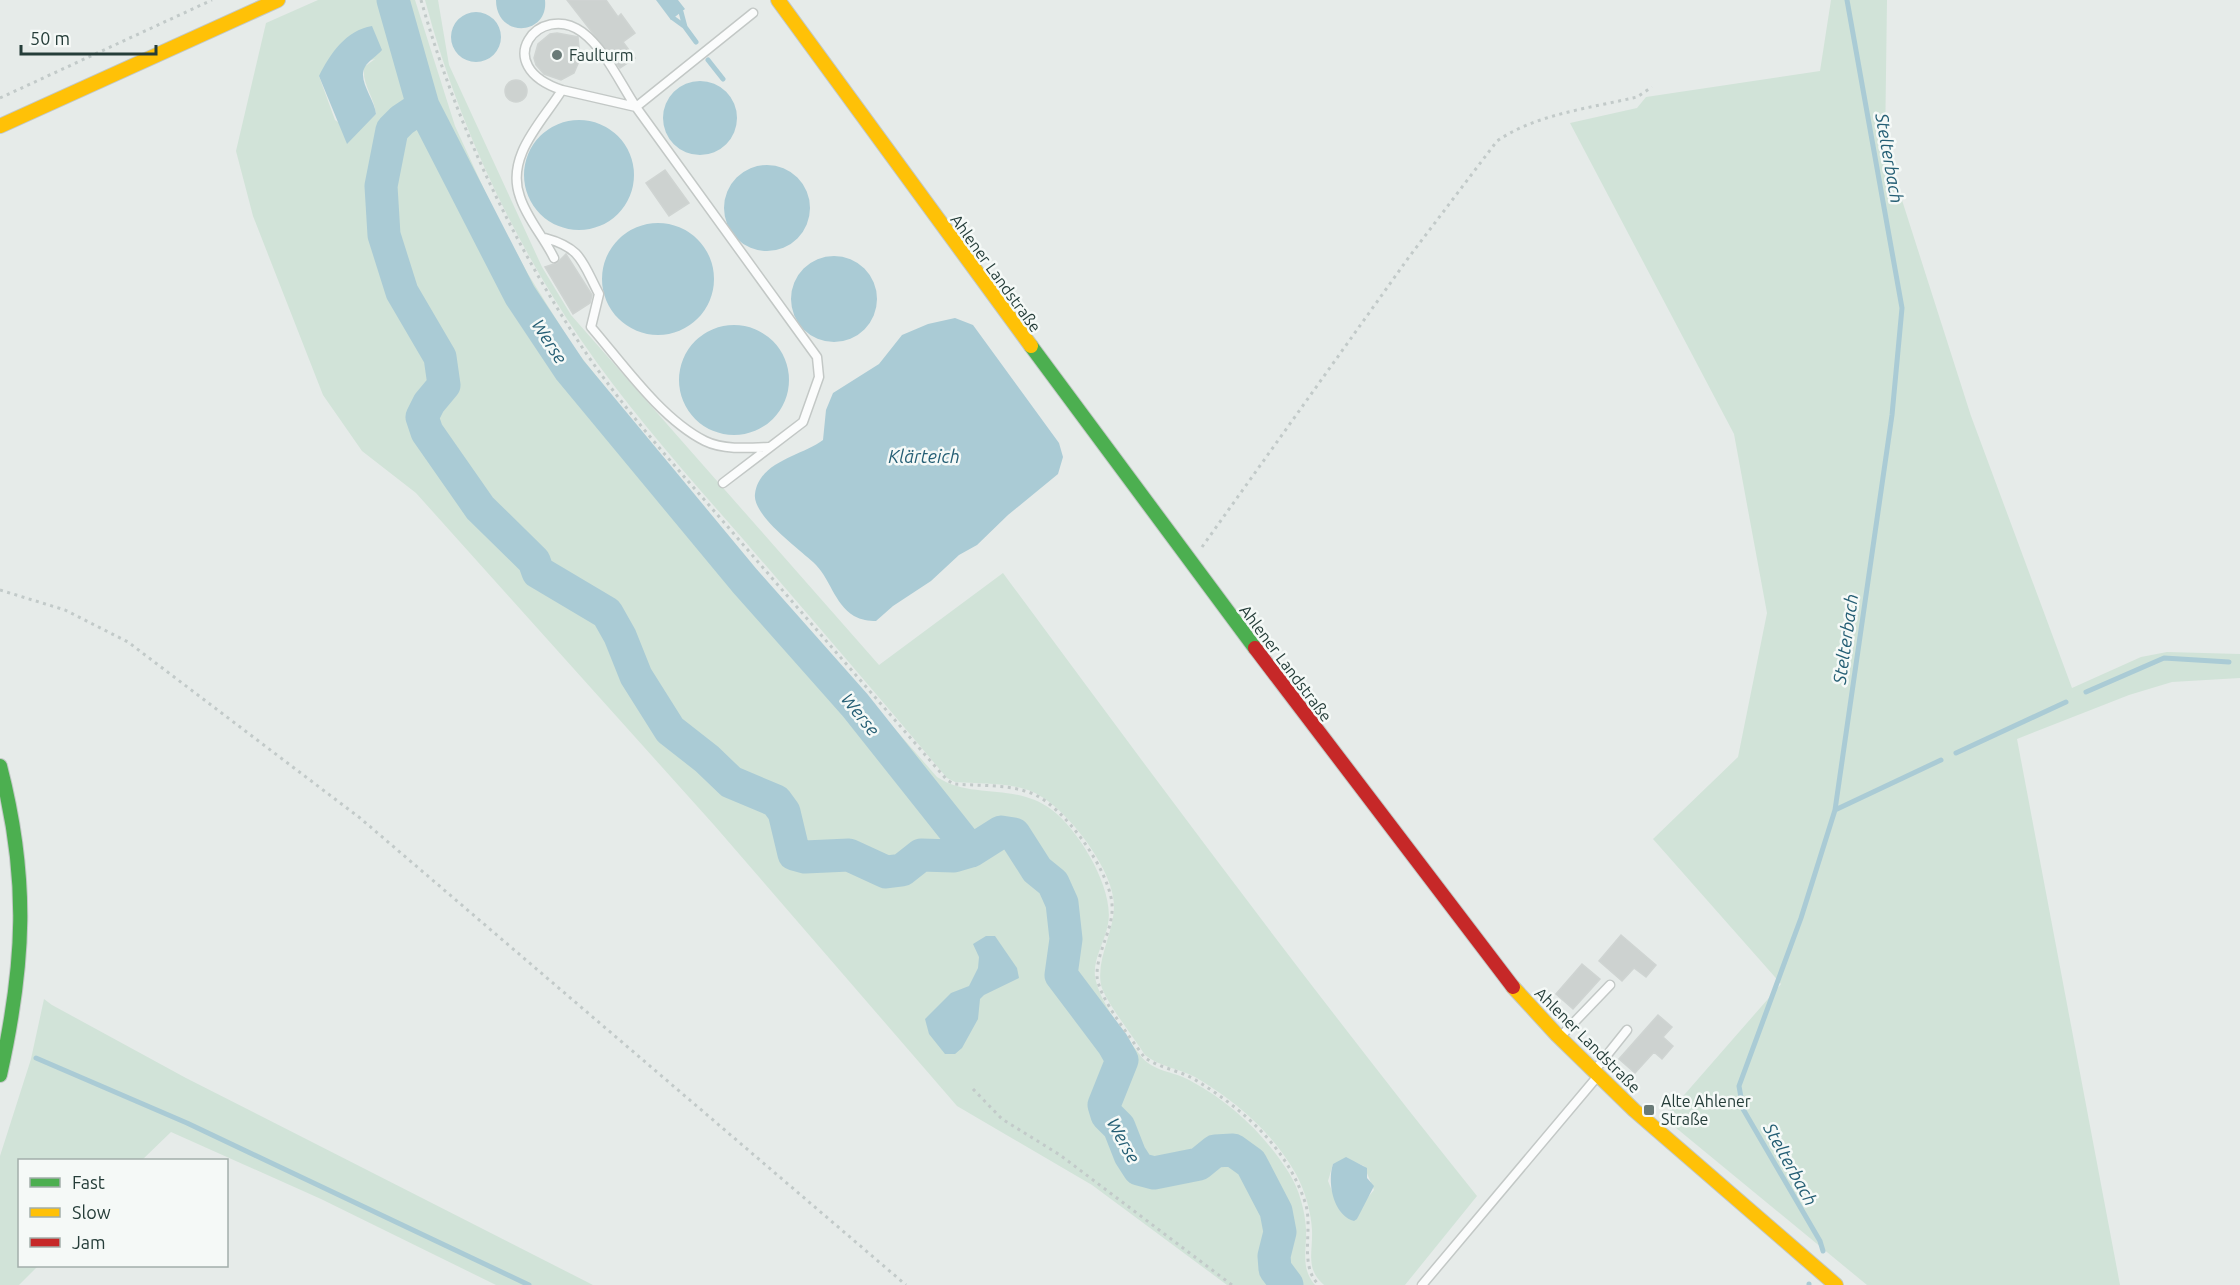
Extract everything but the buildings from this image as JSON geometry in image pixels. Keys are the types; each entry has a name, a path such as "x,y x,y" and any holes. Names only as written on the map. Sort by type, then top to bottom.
{"street":[{"path":"0,126 278,0"},
{"name":"Ahlener Landstraße","path":"778,0 1190,563 1520,996 1595,1074 1702,1171 1836,1285"},
{"path":"0,766 18,842 23,896 22,962 13,1024 0,1075"}],"lane":[{"path":"636,107 753,13"},
{"path":"636,107 562,90 542,83 530,71 524,57 526,44 536,31 550,25 566,23 584,33 817,357 819,377 803,422 723,483"},
{"path":"554,258 545,238 519,196 518,170 527,141 562,90"},
{"path":"545,238 566,244 576,252 599,294 591,327 646,393 685,428 706,442 738,448 770,447"},
{"path":"1559,1038 1610,985"},
{"path":"1422,1285 1595,1074 1627,1030"}],"path":[{"path":"0,98 212,0"},
{"path":"421,0 461,122 499,207 533,270 579,344 695,489 946,780 954,784 1013,788 1033,794 1056,809 1079,837 1099,869 1112,903 1111,923 1097,975 1100,989 1144,1057 1154,1064 1192,1078 1246,1115 1268,1137 1294,1176 1306,1204 1309,1230 1308,1266 1319,1285"},
{"path":"1190,563 1409,257 1497,141 1513,130 1531,123 1637,97 1652,87"},
{"path":"0,590 65,610 128,642 360,818 906,1285"},
{"path":"973,1089 1002,1119 1060,1155 1232,1285"}],"green space":[{"path":"318,0 415,0 455,126 494,211 528,274 574,348 696,502 937,777 965,788 1009,793 1038,801 1052,810 1073,831 1093,862 1106,895 1109,910 1108,924 1095,970 1101,996 1120,1028 1145,1061 1191,1081 1221,1100 1269,1145 1293,1179 1301,1200 1306,1229 1307,1272 1315,1285 1227,1285 1092,1185 957,1106 714,825 416,493 362,451 323,395 253,216 236,151 266,23","holes":["375,59 364,67 365,79 376,114 355,134 335,120 319,76"]},
{"path":"425,0 438,0 449,65 542,267 571,315 879,665 1003,573 1296,965 1477,1196 1405,1285 1324,1285 1318,1279 1312,1266 1312,1230 1307,1201 1296,1174 1276,1144 1225,1096 1195,1077 1145,1055 1104,992 1101,985 1101,965 1112,924 1114,904 1112,889 1105,873 1085,840 1059,810 1033,792 1004,785 955,782 947,778 619,392 556,301 509,219 470,134 438,45","holes":["1352,1161 1364,1166 1374,1190 1363,1203 1357,1219 1340,1211 1328,1181 1333,1164"]},
{"path":"1831,0 1887,0 1885,147 1971,416 2072,688 2141,657 2167,652 2240,654 2240,678 2172,682 2129,695 2017,739 2120,1285 1867,1285 1664,1118 1781,984 1653,839 1738,757 1767,613 1734,434 1570,123 1637,108 1646,97 1820,71"},
{"path":"44,999 186,1078 593,1285 496,1285 321,1199 171,1132 143,1159 18,1159 18,1267 37,1267 19,1285 0,1285 0,1156 31,1059"}],"water":[{"path":"496,0 545,0 544,12 539,21 531,26 513,27 504,22 498,13"},
{"path":"656,0 678,0 685,9 671,20"},
{"path":"471,12 481,12 494,19 501,32 501,42 494,55 481,62 471,62 462,58 455,51 451,42 451,32 455,23 462,16"},
{"path":"372,26 382,50 366,65 363,78 376,114 347,144 319,76 328,59 340,44 354,32"},
{"path":"700,81 721,87 731,97 737,118 731,139 721,149 700,155 679,149 669,139 663,118 669,97 679,87"},
{"path":"579,120 600,124 618,136 630,154 634,175 630,196 618,214 600,226 579,230 558,226 540,214 528,196 524,175 528,154 540,136 558,124"},
{"path":"759,165 775,165 798,177 807,191 810,208 807,225 798,239 775,251 759,251 743,244 731,232 724,216 724,200 731,184 743,172"},
{"path":"658,223 679,227 697,240 710,258 714,279 710,300 697,318 679,331 658,335 637,331 619,318 606,300 602,279 606,258 619,240 637,227"},
{"path":"826,256 842,256 865,268 874,282 877,299 874,316 865,330 842,342 826,342 810,335 798,323 791,307 791,291 798,275 810,263"},
{"name":"Klärteich","path":"955,318 973,325 1059,443 1063,457 1058,474 1008,515 977,545 959,555 931,581 893,606 876,621 859,618 842,605 819,568 777,531 761,512 755,494 758,483 773,467 823,440 826,410 833,393 879,364 902,335 928,324"},
{"path":"734,325 755,329 773,341 785,359 789,380 785,401 773,419 755,431 734,435 713,431 695,419 683,401 679,380 683,359 695,341 713,329"},
{"path":"986,936 995,936 1017,968 1019,978 980,999 978,1019 962,1048 955,1054 945,1054 929,1034 925,1019 951,993 969,986 978,968 979,957 973,944"},
{"path":"1346,1157 1367,1168 1367,1178 1374,1186 1354,1221 1341,1212 1331,1188 1333,1164"}],"waterway":[{"name":"Werse","path":"393,0 423,106 520,295 570,370 745,581 855,705 971,851 1001,832 1014,834 1037,870 1053,883 1062,903 1066,939 1061,975 1113,1044 1122,1060 1104,1105 1107,1115 1119,1127 1130,1155 1139,1169 1154,1173 1199,1164 1215,1151 1233,1150 1251,1163 1276,1211 1280,1232 1274,1256 1275,1269 1287,1285"},
{"name":"Stelterbach","path":"1823,1251 1820,1241 1743,1109 1739,1086 1801,918 1835,810 1892,415 1902,308 1847,0"},
{"path":"681,12 685,27 696,42"},
{"path":"673,18 684,26"},
{"path":"708,60 723,79"},
{"path":"423,106 392,130 381,186 384,235 402,292 440,357 444,385 429,403 422,417 427,432 480,508 534,561 538,572 607,613 620,636 636,676 670,730 707,759 731,782 776,801 784,812 794,854 805,857 849,855 886,872 902,870 921,855 954,856 971,851"},
{"path":"2086,692 2164,658 2229,662"},
{"path":"1956,753 2066,702"},
{"path":"1835,810 1941,760"},
{"path":"36,1058 187,1123 529,1285"}],"traffic: fast":[{"path":"1031,346 1255,648"},
{"path":"0,766 16,846 20,920 15,995 0,1075"}],"traffic: slow":[{"path":"0,126 278,0"},
{"path":"778,0 1031,346"},
{"path":"1513,987 1557,1035 1634,1110 1836,1285"}],"traffic: jam":[{"path":"1255,648 1513,987"}],"place":[{"name":"Faulturm","path":"557,55"},
{"name":"Alte Ahlener Straße","path":"1649,1110"}]}
